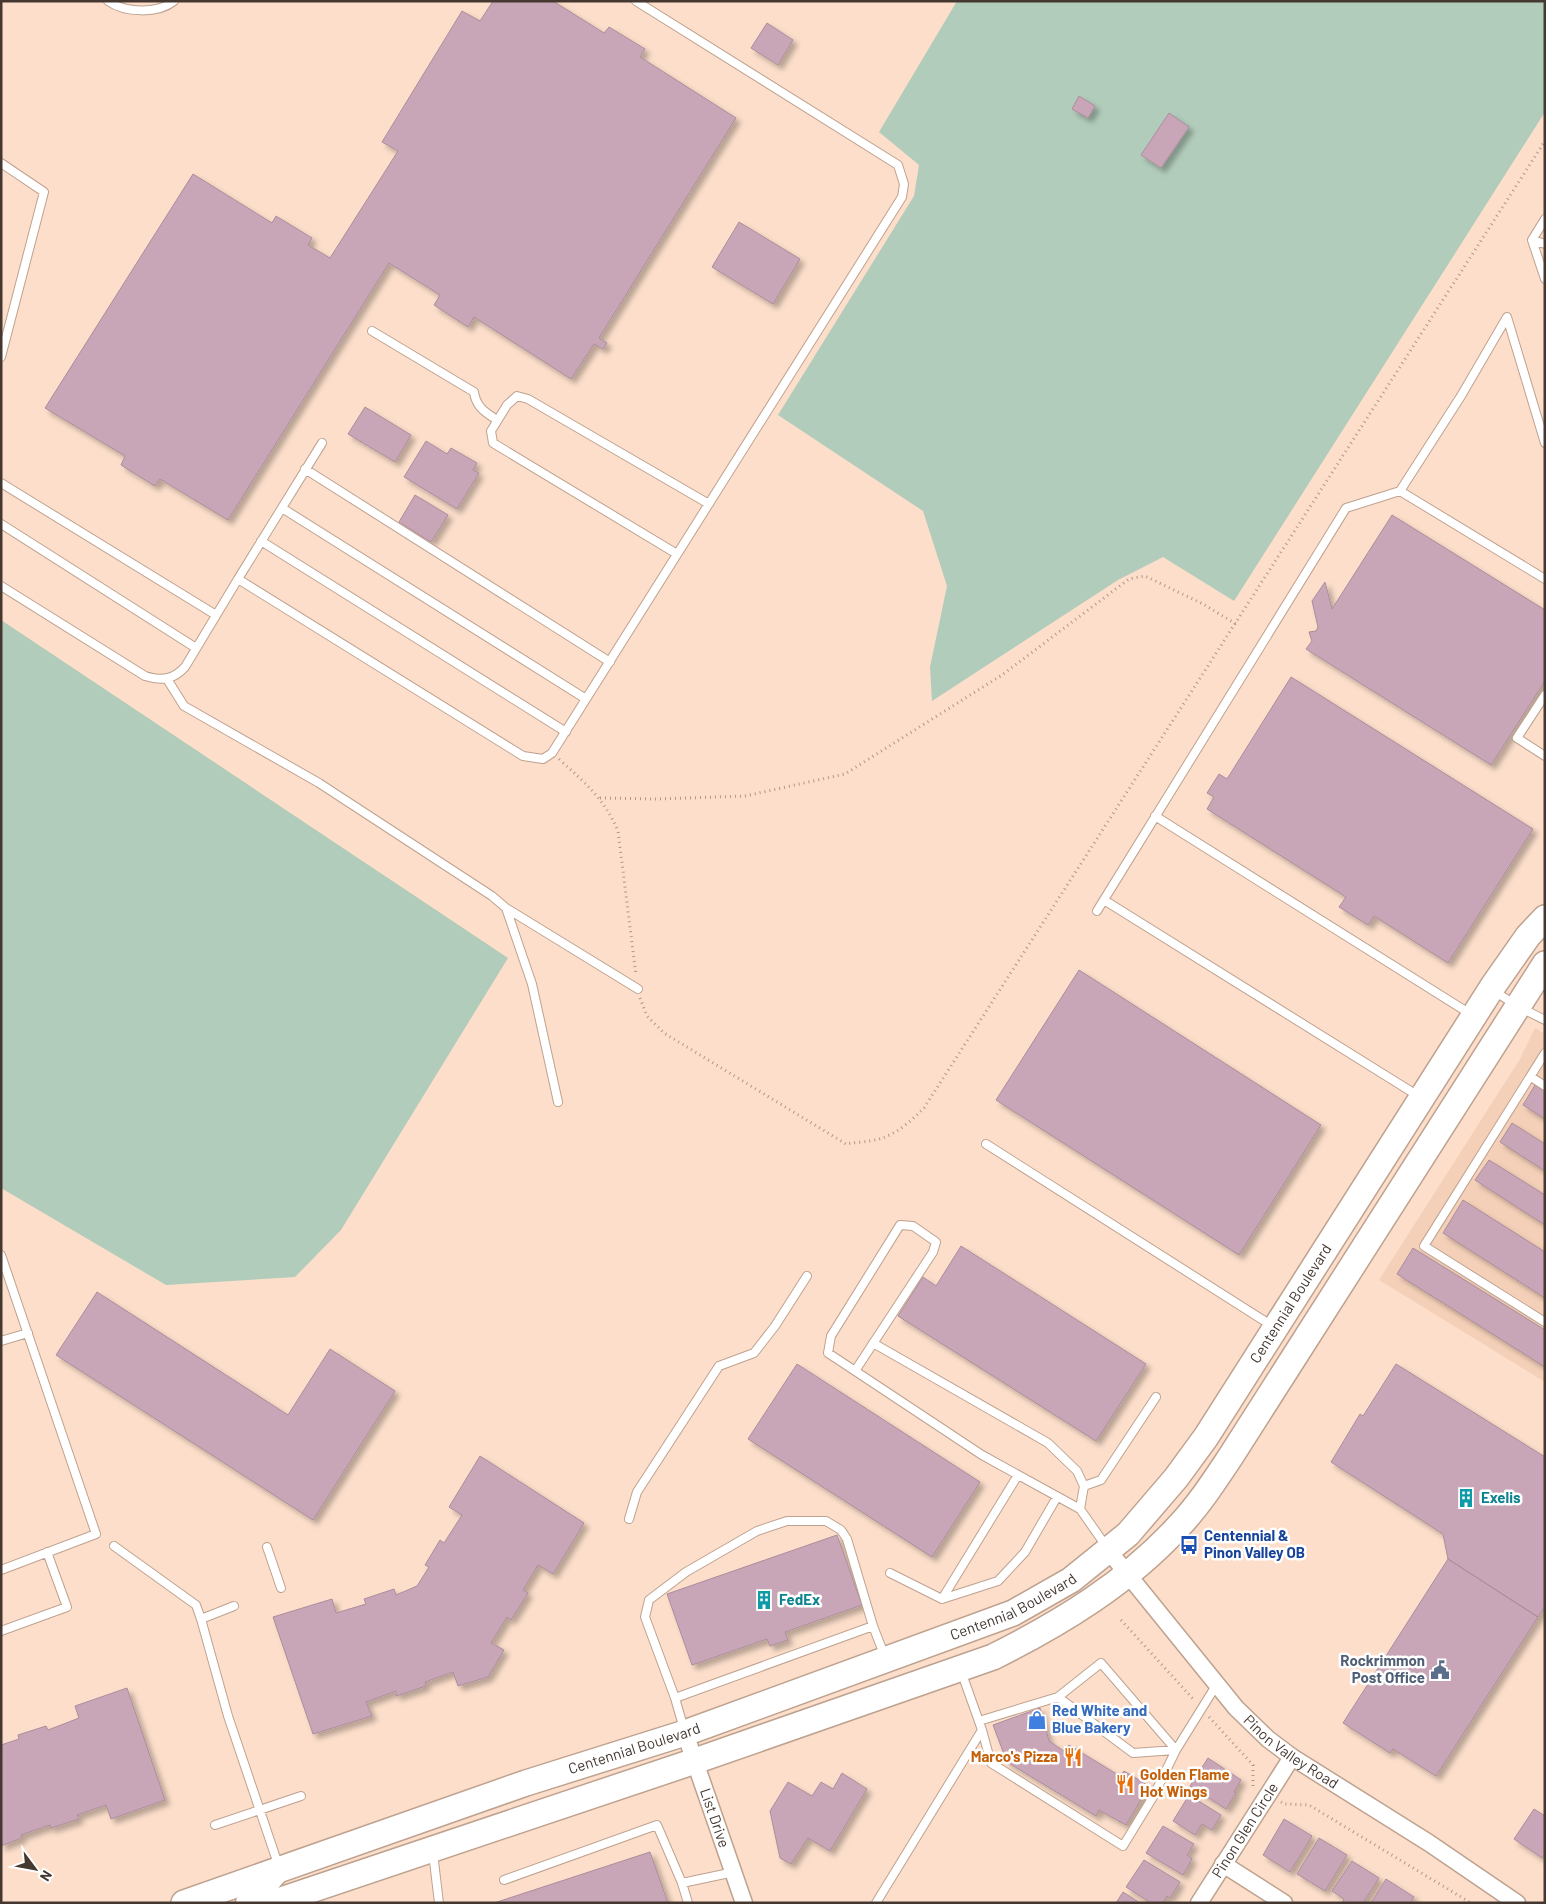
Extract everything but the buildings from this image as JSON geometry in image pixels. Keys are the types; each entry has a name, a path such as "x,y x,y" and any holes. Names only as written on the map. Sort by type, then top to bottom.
{"main road":[{"name":"Centennial Boulevard","path":"184,1903 526,1783 685,1733 887,1660 1013,1614 1070,1580 1108,1550 1143,1518 1206,1437 1491,989 1528,936 1545,918"},
{"name":"Centennial Boulevard","path":"272,1903 695,1761 993,1657 1035,1636 1086,1606 1159,1547 1180,1525 1231,1456 1545,964"},
{"path":"247,1903 258,1895 280,1869"}],"street":[{"name":"Pinon Valley Road","path":"1108,1550 1250,1722 1292,1757 1429,1843 1518,1903"},
{"name":"List Drive","path":"685,1733 744,1903"},
{"name":"Pinon Glen Circle","path":"1199,1903 1292,1757"},
{"path":"1223,1864 1284,1903"}],"lane":[{"path":"108,1 112,5 144,12 174,1"},
{"path":"238,579 523,756 543,759 552,753 902,197 904,184 898,165 636,1"},
{"path":"1,163 44,192 1,357"},
{"path":"1532,240 1545,219"},
{"path":"1532,240 1545,244"},
{"path":"1532,240 1545,279"},
{"path":"1097,911 1346,508 1400,491 1461,396 1507,318 1545,443"},
{"path":"372,331 474,392 476,402 481,409 497,420"},
{"path":"677,554 493,443 490,431 506,405 518,396 528,399 708,504"},
{"path":"1,586 145,676 158,680 167,679 178,674 196,648 322,443"},
{"path":"306,469 610,662"},
{"path":"1,483 216,615"},
{"path":"1400,491 1545,579"},
{"path":"282,508 586,700"},
{"path":"1,524 196,648"},
{"path":"261,541 566,732"},
{"path":"167,679 184,706 319,783 492,896 506,908 638,989"},
{"path":"1545,695 1517,738 1545,756"},
{"path":"1155,816 1474,1016"},
{"path":"1104,900 1422,1098"},
{"path":"506,908 532,984 558,1102"},
{"path":"1491,989 1518,1007 1545,1020"},
{"path":"1545,1053 1424,1246 1545,1322"},
{"path":"1531,1077 1545,1086"},
{"path":"986,1144 1276,1328"},
{"path":"855,1371 933,1252 936,1242 913,1226 900,1225 831,1336 828,1353 855,1371 982,1455 1080,1509 1108,1550"},
{"path":"1,1255 96,1534 1,1570"},
{"path":"629,1518 637,1492 719,1366 754,1352 775,1326 807,1276"},
{"path":"1,1341 28,1333"},
{"path":"873,1343 1048,1443 1077,1471 1084,1486 1080,1509"},
{"path":"1084,1486 1101,1480 1156,1397"},
{"path":"942,1599 1018,1475"},
{"path":"890,1573 942,1599 998,1581 1025,1552 1058,1497"},
{"path":"685,1733 675,1698 644,1617 649,1600 686,1572 757,1531 787,1521 826,1521 841,1530 847,1540 873,1626 887,1660"},
{"path":"114,1546 196,1605 228,1716 280,1869"},
{"path":"267,1547 281,1588"},
{"path":"1,1631 67,1607 47,1552"},
{"path":"201,1619 234,1606"},
{"path":"675,1698 873,1626"},
{"path":"979,1721 1058,1697 1101,1663 1176,1750"},
{"path":"960,1668 982,1730 991,1763 1123,1846 1153,1797 1176,1750 1217,1684"},
{"path":"1058,1697 1134,1753 1176,1750"},
{"path":"876,1903 982,1730"},
{"path":"215,1825 301,1796"},
{"path":"504,1880 657,1825 682,1883 688,1903"},
{"path":"432,1848 439,1903"},
{"path":"682,1883 734,1872"}],"path":[{"path":"552,753 600,798 611,814 618,831 640,1003 647,1016 664,1033 846,1144 882,1138 898,1130 924,1108 1545,141"},
{"path":"600,798 657,799 745,796 845,774 1002,675 1129,579 1145,576 1203,604 1236,624"},
{"path":"1248,1795 1253,1787 1284,1804 1309,1805 1471,1903"}],"shaded area":[{"path":"1535,1028 1545,1034 1545,1382 1379,1280 1520,1059"}],"green space":[{"path":"957,1 1545,1 1545,112 1234,601 1163,557 1118,580 932,701 930,667 947,586 923,511 778,415 914,196 919,165 879,132"},
{"path":"1,620 508,958 341,1230 295,1277 166,1285 1,1188"}],"place":[{"name":"Exelis","path":"1466,1498"},
{"name":"Centennial & Pinon Valley OB","path":"1189,1545"},
{"name":"FedEx","path":"764,1600"},
{"name":"Rockrimmon Post Office","path":"1440,1670"},
{"name":"Red White and Blue Bakery","path":"1037,1720"},
{"name":"Marco's Pizza","path":"1073,1757"},
{"name":"Golden Flame Hot Wings","path":"1125,1784"}]}
